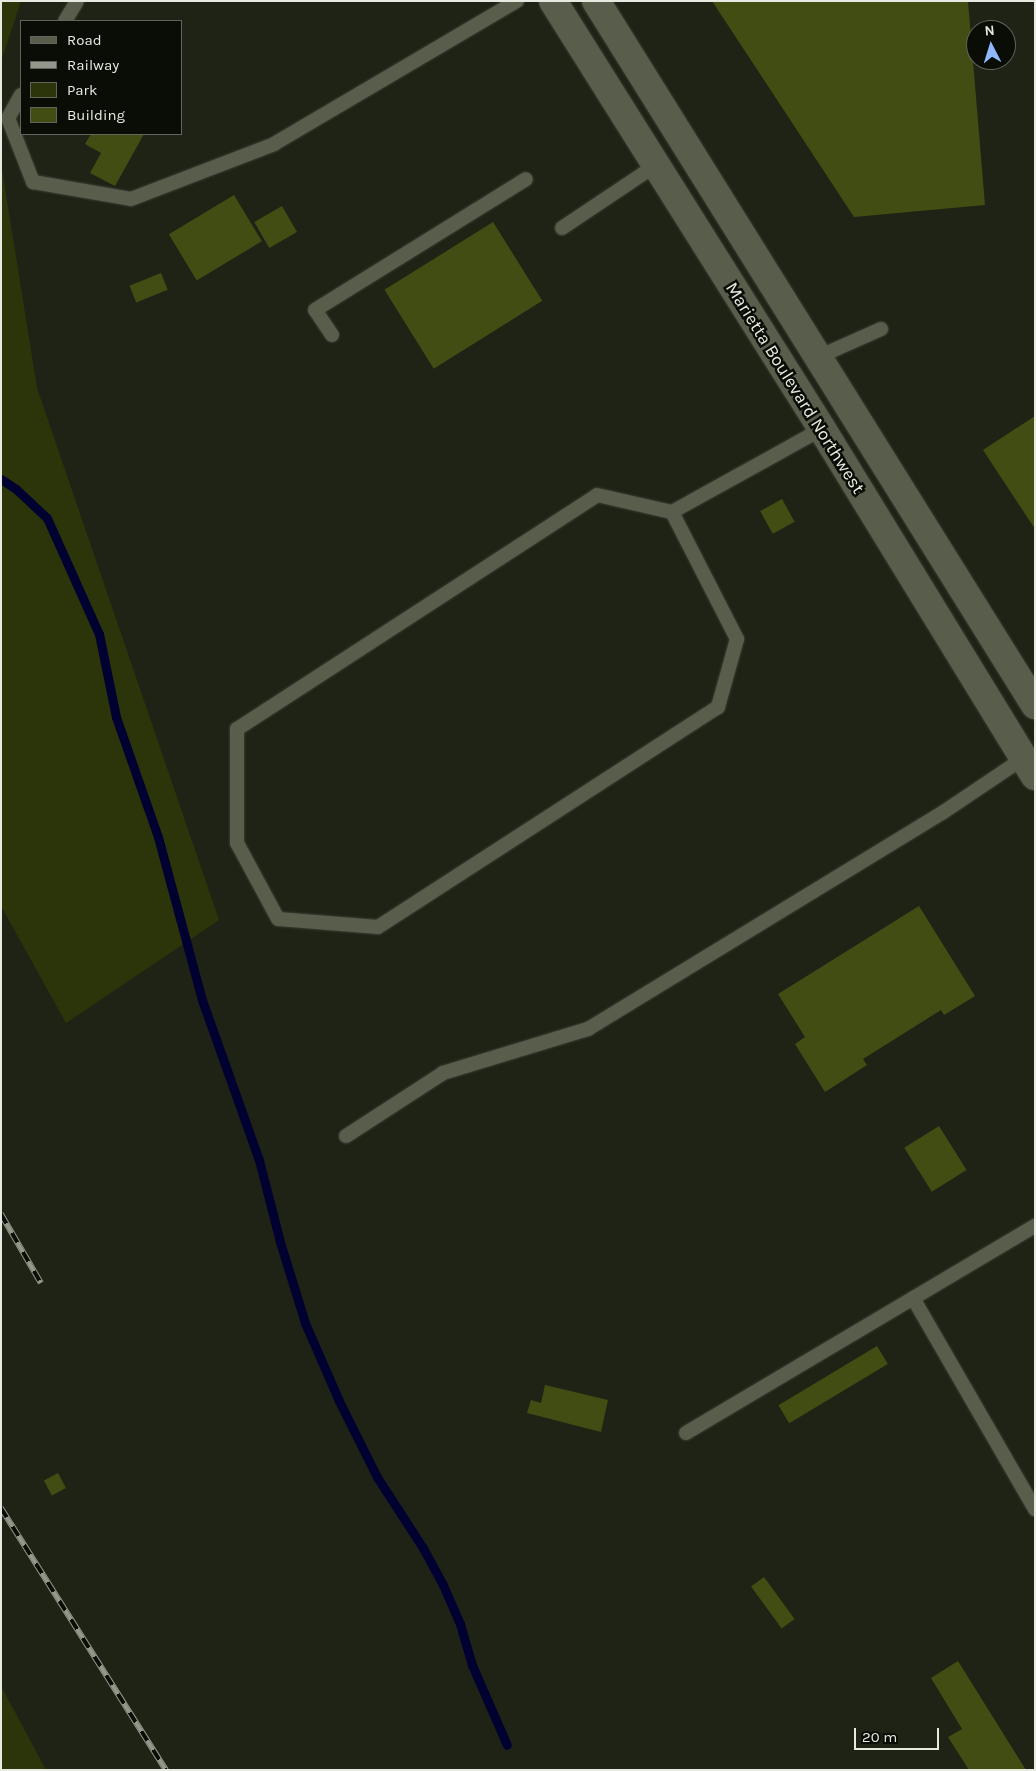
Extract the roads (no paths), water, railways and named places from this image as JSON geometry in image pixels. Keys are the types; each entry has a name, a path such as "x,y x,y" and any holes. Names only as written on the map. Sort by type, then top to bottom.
{"main road":[{"name":"Marietta Boulevard Northwest","path":"554,1 822,429 1029,767"},
{"path":"596,1 1035,705"}],"lane":[{"path":"66,20 77,1"},
{"path":"20,97 8,118 33,182 132,199 274,144 517,1"},
{"path":"562,228 656,165"},
{"path":"332,335 315,310 526,178"},
{"path":"818,357 881,329"},
{"path":"672,512 738,639 718,707 378,927 278,919 237,842 237,729 597,495 672,512 822,429"},
{"path":"346,1136 443,1073 588,1029 935,817 1029,767"},
{"path":"686,1433 1035,1226"},
{"path":"913,1298 1035,1509"}],"waterway":[{"path":"1,479 16,489 47,518 99,634 116,717 158,837 202,1000 259,1160 280,1242 305,1323 339,1401 377,1477 423,1548 443,1585 460,1624 472,1665 507,1745"}],"railway":[{"path":"1,1214 41,1283"},
{"path":"1,1508 166,1770"}]}
